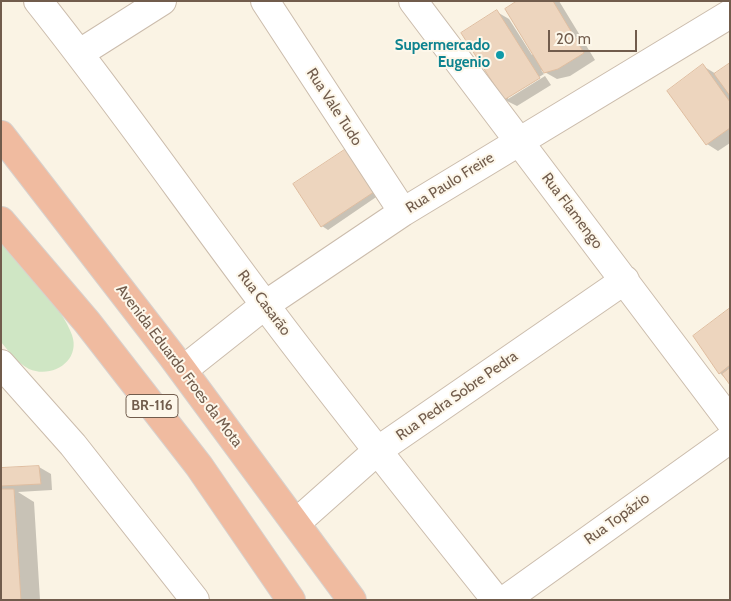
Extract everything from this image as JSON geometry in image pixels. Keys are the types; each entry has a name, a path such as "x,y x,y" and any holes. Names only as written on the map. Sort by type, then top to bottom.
{"highway":[{"name":"Avenida Eduardo Froes da Mota","path":"1,135 183,370 352,600"},
{"name":"BR-116","path":"1,221 87,322 199,466 291,600"}],"street":[{"name":"Rua Casarão","path":"38,1 80,53 265,305 377,451 496,600"},
{"path":"80,53 162,1"},
{"name":"Rua Vale Tudo","path":"265,1 403,212"},
{"name":"Rua Flamengo","path":"413,1 730,421"},
{"name":"Rua Paulo Freire","path":"183,370 265,305 403,212 730,14"},
{"name":"Rua Pedra Sobre Pedra","path":"296,523 377,451 625,280"},
{"path":"1,364 73,445 195,600"},
{"name":"Rua Topázio","path":"505,600 730,439"}],"green space":[{"path":"1,238 51,299 67,324 74,344 72,353 62,366 47,372 29,369 17,360 1,342"}],"building":[{"path":"517,1 553,1 584,53 558,69 544,73 505,9"},
{"name":"Supermercado Eugenio","path":"497,10 540,78 504,100 461,33"},
{"path":"730,63 730,96 714,74"},
{"path":"703,64 730,102 730,128 706,145 667,91"},
{"path":"352,145 380,188 321,227 293,184"},
{"path":"730,308 730,365 719,374 693,336"},
{"path":"730,368 730,385 722,374"},
{"path":"39,466 41,484 1,486 1,468"},
{"path":"1,489 14,489 21,600 1,600"}],"place":[{"name":"Supermercado Eugenio","path":"500,55"}]}
